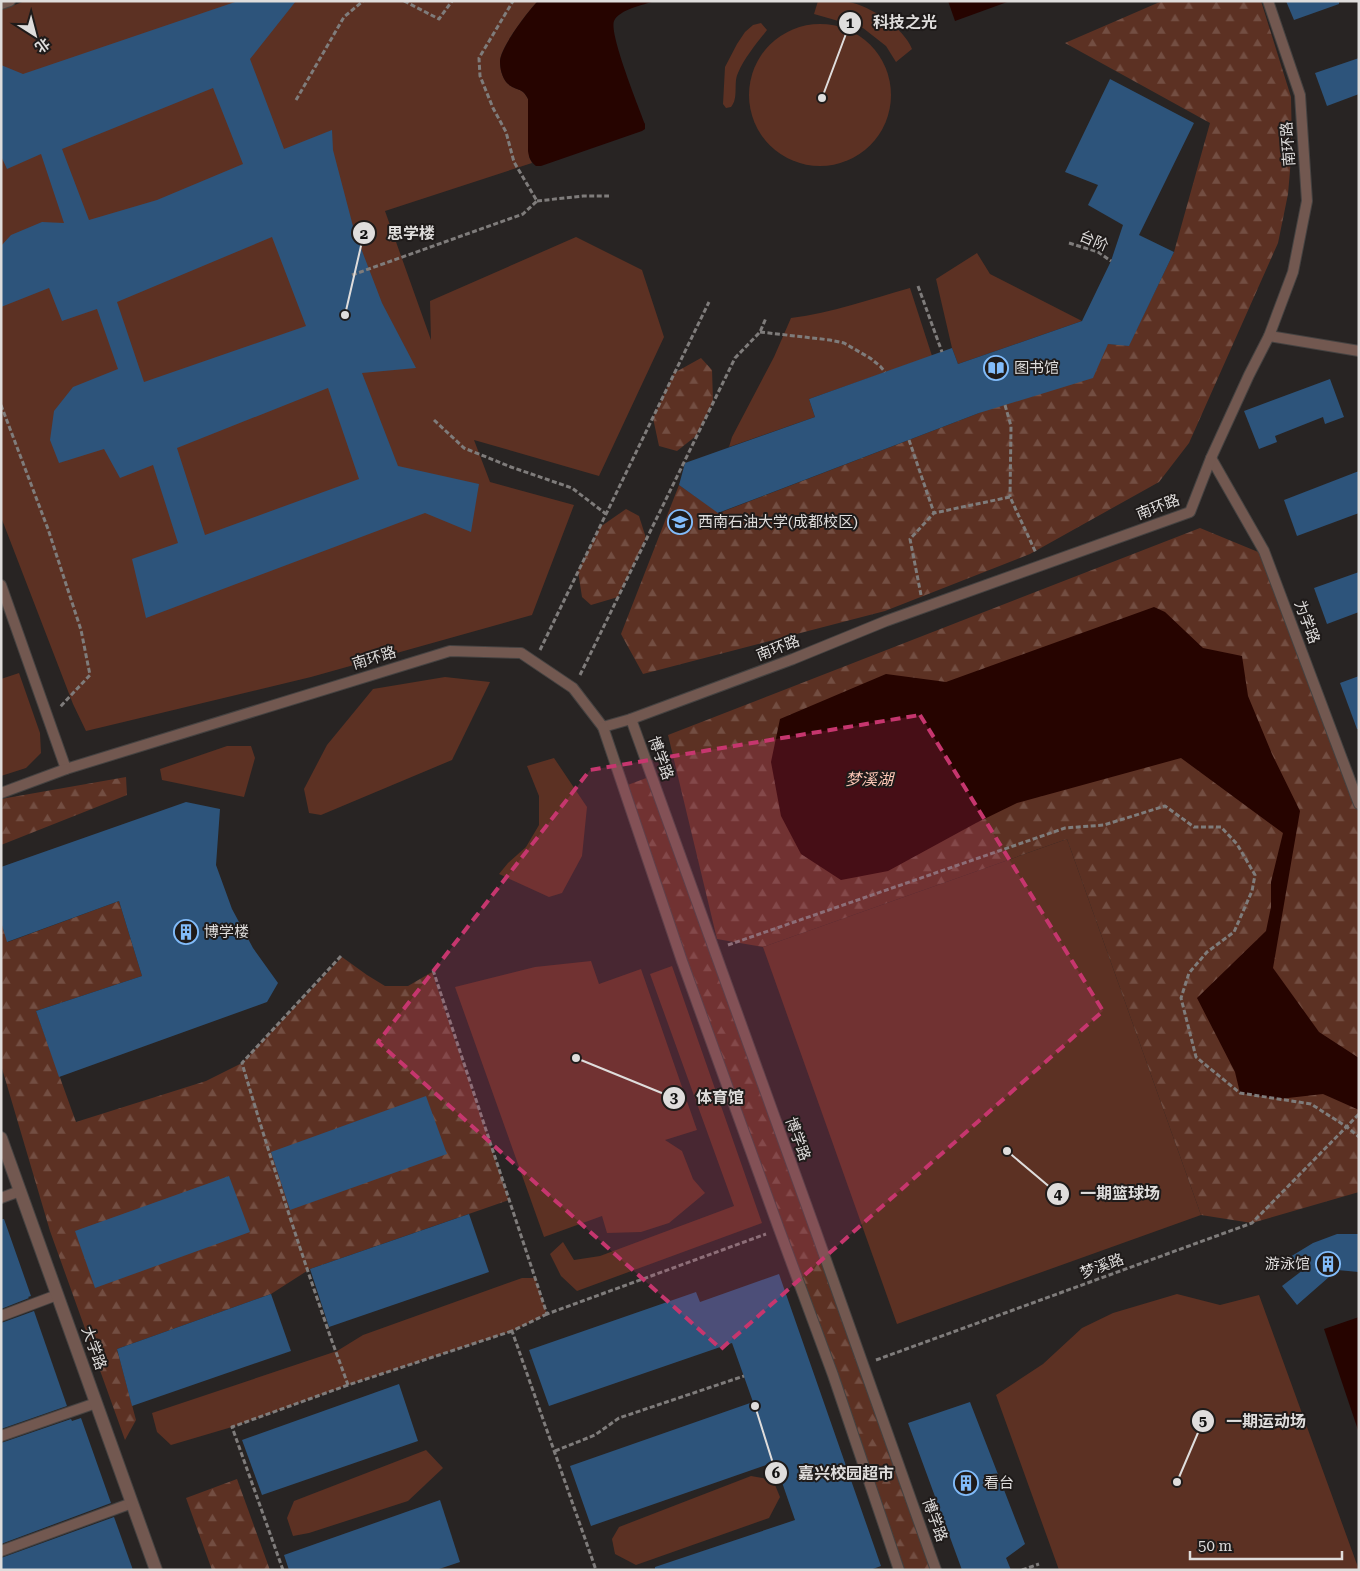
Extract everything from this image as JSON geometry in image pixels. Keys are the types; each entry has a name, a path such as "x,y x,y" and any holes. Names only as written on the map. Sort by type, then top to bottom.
{"street":[{"name":"大学路","path":"1,1138 156,1570"}],"lane":[{"path":"1,4 10,1"},
{"name":"南环路","path":"1,793 66,769 450,651 521,653 573,688 603,727 631,719 794,659 886,621 1190,512 1210,458 1248,375 1269,336 1293,272 1307,201 1300,95 1268,1"},
{"path":"1269,336 1359,351"},
{"name":"为学路","path":"1210,458 1264,551 1359,804"},
{"path":"1,585 66,769"},
{"name":"博学路","path":"631,719 936,1570"},
{"path":"603,727 682,961 833,1375 899,1570"},
{"path":"1,1198 20,1192"},
{"path":"1,1316 57,1295"},
{"path":"1,1436 96,1403"},
{"path":"1,1551 132,1503"}],"path":[{"path":"296,100 344,17 363,1"},
{"path":"404,1 439,19 452,1"},
{"path":"513,1 479,58 480,76 493,108 506,132 514,162 537,201"},
{"path":"352,275 523,214 537,201 583,196 609,196"},
{"name":"台阶","path":"1069,243 1098,252 1111,261"},
{"path":"918,286 942,352"},
{"path":"534,662 709,302"},
{"path":"573,688 734,358 760,332 766,318"},
{"path":"760,332 830,340 844,344 870,358 885,372"},
{"path":"1,405 48,529 81,630 90,675 48,719"},
{"path":"1005,405 1012,426 1010,497 1042,565"},
{"path":"434,420 464,448 510,467 572,488 606,514"},
{"path":"909,440 934,513"},
{"path":"923,608 910,539 934,513 1010,497"},
{"path":"714,950 1066,828 1104,825 1165,806 1194,827 1221,827 1237,844 1255,874 1252,891 1234,932 1207,952 1190,973 1180,998 1196,1057 1240,1092 1311,1104 1359,1137"},
{"path":"341,956 242,1063 290,1220 348,1385"},
{"path":"433,970 547,1314"},
{"name":"梦溪路","path":"863,1364 1252,1224 1359,1114"},
{"path":"283,1570 232,1426 348,1385 512,1331 547,1314 779,1229"},
{"path":"512,1331 596,1570"},
{"path":"555,1451 595,1435 619,1418 744,1376"},
{"path":"1022,1570 1039,1564"}],"highlighted area":[{"path":"920,715 1103,1011 721,1349 378,1042 590,770"}],"green space":[{"path":"25,1 538,1 509,39 500,61 505,81 524,93 528,99 529,157 532,163 385,211 431,340 430,301 576,237 642,270 664,337 599,476 474,440 490,482 574,505 532,615 311,677 86,731 73,704 1,517 1,10"},
{"path":"818,1 845,1 867,8 885,19 902,33 912,49 896,62 886,46 863,28 814,14"},
{"path":"1162,1 1261,1 1291,97 1292,147 1288,194 1278,243 1189,443 1159,482 1030,554 885,611 643,674 621,634 679,485 719,513 979,413 1108,344 1129,345 1174,252 1210,123 1065,43"},
{"path":"761,23 767,30 751,50 741,67 736,81 735,99 731,107 726,108 723,104 725,67 745,32 753,25"},
{"path":"820,24 834,25 847,29 860,36 870,45 879,55 886,68 890,81 890,109 886,122 879,135 870,145 860,154 847,161 834,165 820,166 806,165 793,161 780,154 770,145 761,135 754,122 750,109 749,95 750,81 754,68 761,55 770,45 780,36 793,29 806,25"},
{"path":"977,253 990,274 1082,321 958,364 952,348 936,279"},
{"path":"910,288 932,356 809,399 815,417 729,447 732,437 774,357 791,318 836,309"},
{"path":"701,358 712,370 713,402 696,436 677,451 659,446 653,418 674,373"},
{"path":"626,509 639,516 646,538 618,597 591,605 582,597 578,571 600,527"},
{"path":"1200,528 1263,554 1359,813 1359,1192 1252,1223 1201,1215 1067,839 763,947 717,939 668,735"},
{"path":"19,673 40,733 41,753 26,768 1,776 1,679"},
{"path":"445,677 490,682 452,760 321,815 309,813 304,789 327,745 373,689"},
{"path":"227,746 251,746 255,758 244,797 162,780 160,769"},
{"path":"554,758 587,807 582,856 562,893 549,897 499,874 526,847 539,825 539,796 527,766"},
{"path":"126,777 127,795 1,845 1,799"},
{"path":"649,777 935,1570 905,1570 625,786"},
{"path":"1067,839 1201,1215 897,1324 763,947"},
{"path":"119,901 142,976 36,1011 76,1122 206,1081 242,1063 342,957 385,986 408,986 432,972 509,1200 310,1269 271,1294 117,1349 136,1420 125,1440 50,1231 1,1065 1,922 8,942"},
{"path":"591,961 599,984 641,969 697,1130 665,1140 682,1151 693,1179 705,1193 669,1223 641,1232 607,1233 602,1216 544,1237 455,987 535,967"},
{"path":"672,966 762,1223 577,1291 561,1276 550,1254 563,1242 574,1260 600,1256 734,1206 650,974"},
{"path":"522,1278 535,1278 547,1314 512,1331 348,1385 232,1427 171,1445 157,1432 152,1413 337,1351 363,1335"},
{"path":"1177,1294 1220,1305 1259,1295 1359,1570 1059,1570 996,1395 1043,1364 1082,1328 1113,1313"},
{"path":"426,1450 443,1468 408,1501 309,1533 293,1536 287,1518 294,1501"},
{"path":"751,1476 773,1480 780,1497 769,1518 636,1565 615,1554 612,1539 619,1527"},
{"path":"237,1479 270,1570 212,1570 186,1498"}],"water":[{"path":"538,1 655,1 626,10 614,21 620,55 645,124 645,129 541,166 536,166 533,163 528,151 528,99 524,93 505,81 500,61 510,38"},
{"path":"948,1 1010,1 955,21"},
{"name":"梦溪湖","path":"1154,607 1165,612 1203,648 1242,656 1248,696 1272,754 1300,811 1273,968 1319,1032 1359,1058 1359,1110 1323,1094 1279,1099 1240,1093 1235,1072 1197,998 1266,931 1271,907 1271,882 1283,833 1181,758 1017,803 888,871 841,880 801,854 781,816 771,762 780,719 886,674 946,682"},
{"path":"1359,1317 1359,1433 1324,1329"}],"building":[{"path":"238,1 296,1 250,59 284,149 332,130 333,150 354,230 382,303 416,368 362,373 398,466 479,484 471,532 425,513 146,618 132,559 178,543 153,465 120,478 104,449 59,463 50,440 54,411 73,387 118,369 97,309 62,321 49,288 1,307 1,246 11,235 42,222 64,223 41,154 7,169 1,156 1,65 23,74","holes":["213,88 243,164 157,200 89,220 62,149","272,237 306,326 144,382 117,302","328,388 359,479 205,535 177,448"]},
{"path":"1286,1 1339,1 1339,4 1294,20"},
{"path":"1359,58 1359,94 1327,106 1315,73"},
{"name":"图书馆","path":"1110,79 1194,123 1139,235 1174,252 1129,346 1108,344 1093,378 979,413 718,513 679,485 685,463 815,417 809,399 952,348 958,364 1082,321 1111,261 1123,225 1088,205 1098,185 1065,172"},
{"path":"1330,379 1344,417 1325,424 1323,417 1275,436 1277,442 1259,449 1244,411"},
{"path":"1359,471 1359,513 1297,536 1284,500"},
{"path":"1359,572 1359,612 1327,624 1314,588"},
{"path":"1359,676 1359,729 1357,729 1340,683"},
{"name":"博学楼","path":"186,802 220,809 216,865 232,909 253,948 278,983 267,1002 59,1077 36,1011 142,976 119,901 7,942 1,922 1,867"},
{"path":"426,1096 447,1154 290,1210 271,1152"},
{"path":"229,1176 250,1232 95,1288 75,1231"},
{"path":"469,1214 489,1272 329,1327 310,1269"},
{"path":"1,1219 4,1219 31,1296 1,1309"},
{"name":"游泳馆","path":"1337,1234 1359,1234 1359,1272 1337,1270 1297,1305 1282,1286 1303,1270 1290,1257 1313,1243"},
{"path":"779,1274 881,1566 870,1570 655,1570 655,1567 795,1520 775,1462 591,1526 570,1466 753,1402 732,1343 549,1406 529,1350 696,1292 700,1302"},
{"path":"271,1294 291,1351 132,1406 117,1349"},
{"path":"34,1311 67,1406 1,1429 1,1323"},
{"path":"399,1384 418,1441 262,1495 242,1440"},
{"name":"看台","path":"970,1402 1025,1544 1006,1558 1011,1570 962,1570 908,1423"},
{"path":"81,1418 111,1503 1,1544 1,1443 71,1419 72,1421"},
{"path":"440,1500 460,1562 436,1570 289,1570 284,1555"},
{"path":"114,1517 133,1570 1,1570 1,1558"}],"place":[{"name":"科技之光","path":"822,98"},
{"name":"思学楼","path":"345,315"},
{"name":"图书馆","path":"996,368"},
{"name":"西南石油大学(成都校区)","path":"680,522"},
{"name":"博学楼","path":"186,932"},
{"name":"体育馆","path":"576,1058"},
{"name":"一期篮球场","path":"1007,1151"},
{"name":"游泳馆","path":"1328,1264"},
{"name":"嘉兴校园超市","path":"755,1406"},
{"name":"一期运动场","path":"1177,1482"},
{"name":"看台","path":"966,1483"}]}
